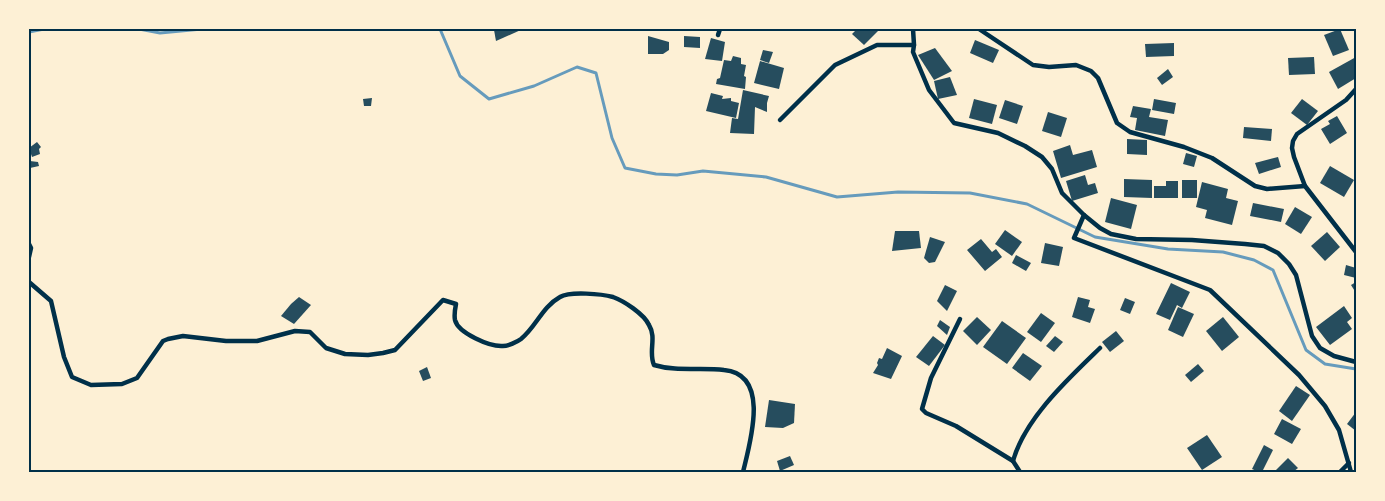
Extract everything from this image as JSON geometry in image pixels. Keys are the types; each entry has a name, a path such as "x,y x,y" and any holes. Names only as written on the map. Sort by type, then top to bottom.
{"street":[{"path":"718,35 720,29"},
{"path":"913,29 913,52 929,90 954,123 998,133 1025,146 1042,157 1052,169 1062,193 1084,215 1111,234 1136,240 1192,240 1264,246 1278,253 1289,264 1296,275 1312,336 1320,348 1334,356 1356,362"},
{"path":"978,29 1033,65 1049,67 1076,65 1091,71 1098,78 1118,123 1130,132 1184,147 1212,158 1255,186 1267,189 1305,186"},
{"path":"780,120 835,65 877,45 914,45"},
{"path":"1356,90 1346,100 1297,134 1292,148 1305,186 1356,252"},
{"path":"1084,215 1074,238 1210,290 1299,375 1325,406 1339,430 1351,472"},
{"path":"29,244 31,248 29,257"},
{"path":"29,282 51,301 64,357 72,377 91,385 122,384 137,378 163,341 168,338 183,336 226,341 257,341 295,331 310,332 326,348 345,354 368,355 395,350 443,300 456,304 455,320 462,330 490,345 504,346 520,339 549,305 562,296 583,294 614,297 638,311 649,324 654,337 651,357 654,365 665,369 726,370 743,377 748,383 753,392 754,411 743,472"},
{"path":"960,319 931,378 922,409 926,413 956,426 1013,461 1020,472"},
{"path":"1013,461 1020,443 1039,413 1064,383 1100,348"},
{"path":"1340,472 1348,463"}],"building":[{"path":"523,29 496,41 494,30"},
{"path":"857,29 880,29 864,45 852,34"},
{"path":"1340,29 1349,50 1333,56 1324,35"},
{"path":"648,36 669,42 669,50 663,54 648,54"},
{"path":"684,36 700,37 700,48 684,47"},
{"path":"711,38 725,42 722,61 705,59"},
{"path":"975,40 999,50 993,63 970,53"},
{"path":"1174,43 1174,56 1146,57 1145,44"},
{"path":"935,48 952,71 934,80 918,55"},
{"path":"763,50 773,52 769,63 760,60"},
{"path":"733,56 741,58 741,64 746,65 744,76 746,77 745,89 716,84 717,79 720,78 724,60 731,61"},
{"path":"1314,57 1315,74 1289,75 1288,58"},
{"path":"1356,57 1356,78 1338,89 1329,72"},
{"path":"760,61 784,68 779,89 754,83"},
{"path":"1168,69 1173,77 1162,85 1157,78"},
{"path":"950,77 957,95 938,99 934,81"},
{"path":"743,90 769,96 767,112 755,107 754,134 730,133 732,118 738,119"},
{"path":"711,93 723,96 722,99 731,98 731,101 739,103 736,118 706,111"},
{"path":"372,98 371,106 364,106 363,99"},
{"path":"974,99 997,105 992,124 969,118"},
{"path":"1154,99 1176,103 1174,114 1152,110"},
{"path":"1302,99 1318,111 1307,125 1291,113"},
{"path":"1005,100 1023,106 1017,124 999,118"},
{"path":"1133,106 1151,109 1149,117 1168,120 1165,136 1135,130 1137,118 1130,117"},
{"path":"1048,112 1067,118 1061,137 1042,131"},
{"path":"1337,116 1347,133 1330,144 1321,129 1330,124 1328,121"},
{"path":"1244,127 1272,129 1271,141 1243,138"},
{"path":"1127,139 1147,140 1147,155 1127,154"},
{"path":"37,142 41,147 39,149 40,154 32,157 29,148"},
{"path":"1070,145 1073,155 1092,150 1097,167 1061,178 1053,151"},
{"path":"1186,153 1197,156 1194,167 1183,164"},
{"path":"1278,157 1281,167 1259,174 1255,163"},
{"path":"30,161 38,162 39,166 30,168"},
{"path":"1330,166 1354,180 1344,197 1320,183"},
{"path":"1085,175 1088,185 1095,183 1098,193 1072,201 1066,181"},
{"path":"1124,179 1152,180 1152,198 1124,197"},
{"path":"1182,180 1197,180 1197,198 1182,198"},
{"path":"1166,181 1178,181 1178,198 1154,198 1154,186 1166,186"},
{"path":"1202,182 1228,189 1226,198 1238,201 1232,225 1205,218 1207,210 1196,207"},
{"path":"1111,198 1137,205 1131,229 1105,222"},
{"path":"1253,203 1284,209 1281,222 1250,216"},
{"path":"1295,207 1312,217 1301,234 1285,224"},
{"path":"1005,230 1022,242 1012,256 995,244"},
{"path":"895,231 919,231 921,248 892,251"},
{"path":"1327,232 1340,247 1325,261 1311,246"},
{"path":"930,237 945,242 935,262 929,263 924,258"},
{"path":"981,239 992,252 996,249 1002,257 985,271 967,250"},
{"path":"1045,243 1063,247 1059,266 1041,263"},
{"path":"1016,255 1031,263 1026,271 1012,263"},
{"path":"1346,265 1356,268 1356,278 1344,275"},
{"path":"1356,282 1356,293 1351,285"},
{"path":"1171,283 1190,292 1182,308 1177,305 1170,320 1156,314"},
{"path":"945,285 957,291 947,311 937,301"},
{"path":"299,297 311,305 294,324 281,316"},
{"path":"1078,297 1090,300 1088,307 1095,309 1090,323 1072,317"},
{"path":"1125,298 1135,302 1130,314 1120,310"},
{"path":"1344,306 1352,318 1347,322 1352,329 1330,345 1316,327"},
{"path":"1178,307 1194,314 1183,337 1168,330"},
{"path":"1041,313 1055,323 1041,342 1027,332"},
{"path":"977,317 991,330 977,345 963,331"},
{"path":"1223,317 1239,337 1222,351 1206,331"},
{"path":"940,320 950,327 947,335 937,326"},
{"path":"1002,321 1026,338 1007,364 983,347"},
{"path":"1116,331 1124,341 1110,352 1102,342"},
{"path":"933,336 945,345 929,366 916,357"},
{"path":"1055,336 1063,342 1054,352 1046,346"},
{"path":"887,348 902,356 891,379 873,373 878,365 879,358 882,359"},
{"path":"1023,353 1042,366 1030,381 1012,368"},
{"path":"1198,364 1204,371 1191,382 1185,375"},
{"path":"427,367 431,378 423,381 419,371"},
{"path":"1296,386 1310,395 1292,421 1279,411"},
{"path":"769,400 795,404 794,423 783,428 765,427"},
{"path":"1356,412 1356,431 1347,424"},
{"path":"1282,419 1301,429 1292,444 1274,434"},
{"path":"1207,435 1222,457 1202,470 1187,448"},
{"path":"1264,445 1273,450 1262,472 1259,472 1252,469"},
{"path":"790,456 794,465 780,471 777,461"},
{"path":"1288,458 1298,468 1293,472 1274,472"}],"waterway":[{"path":"29,32 44,29"},
{"path":"139,29 160,33 202,29"},
{"path":"440,29 460,76 489,99 534,86 577,67 596,73 612,138 625,168 656,174 677,175 703,171 766,177 837,197 898,192 970,193 1027,204 1095,237 1168,249 1223,252 1254,260 1273,270 1306,350 1325,364 1356,369"}]}
